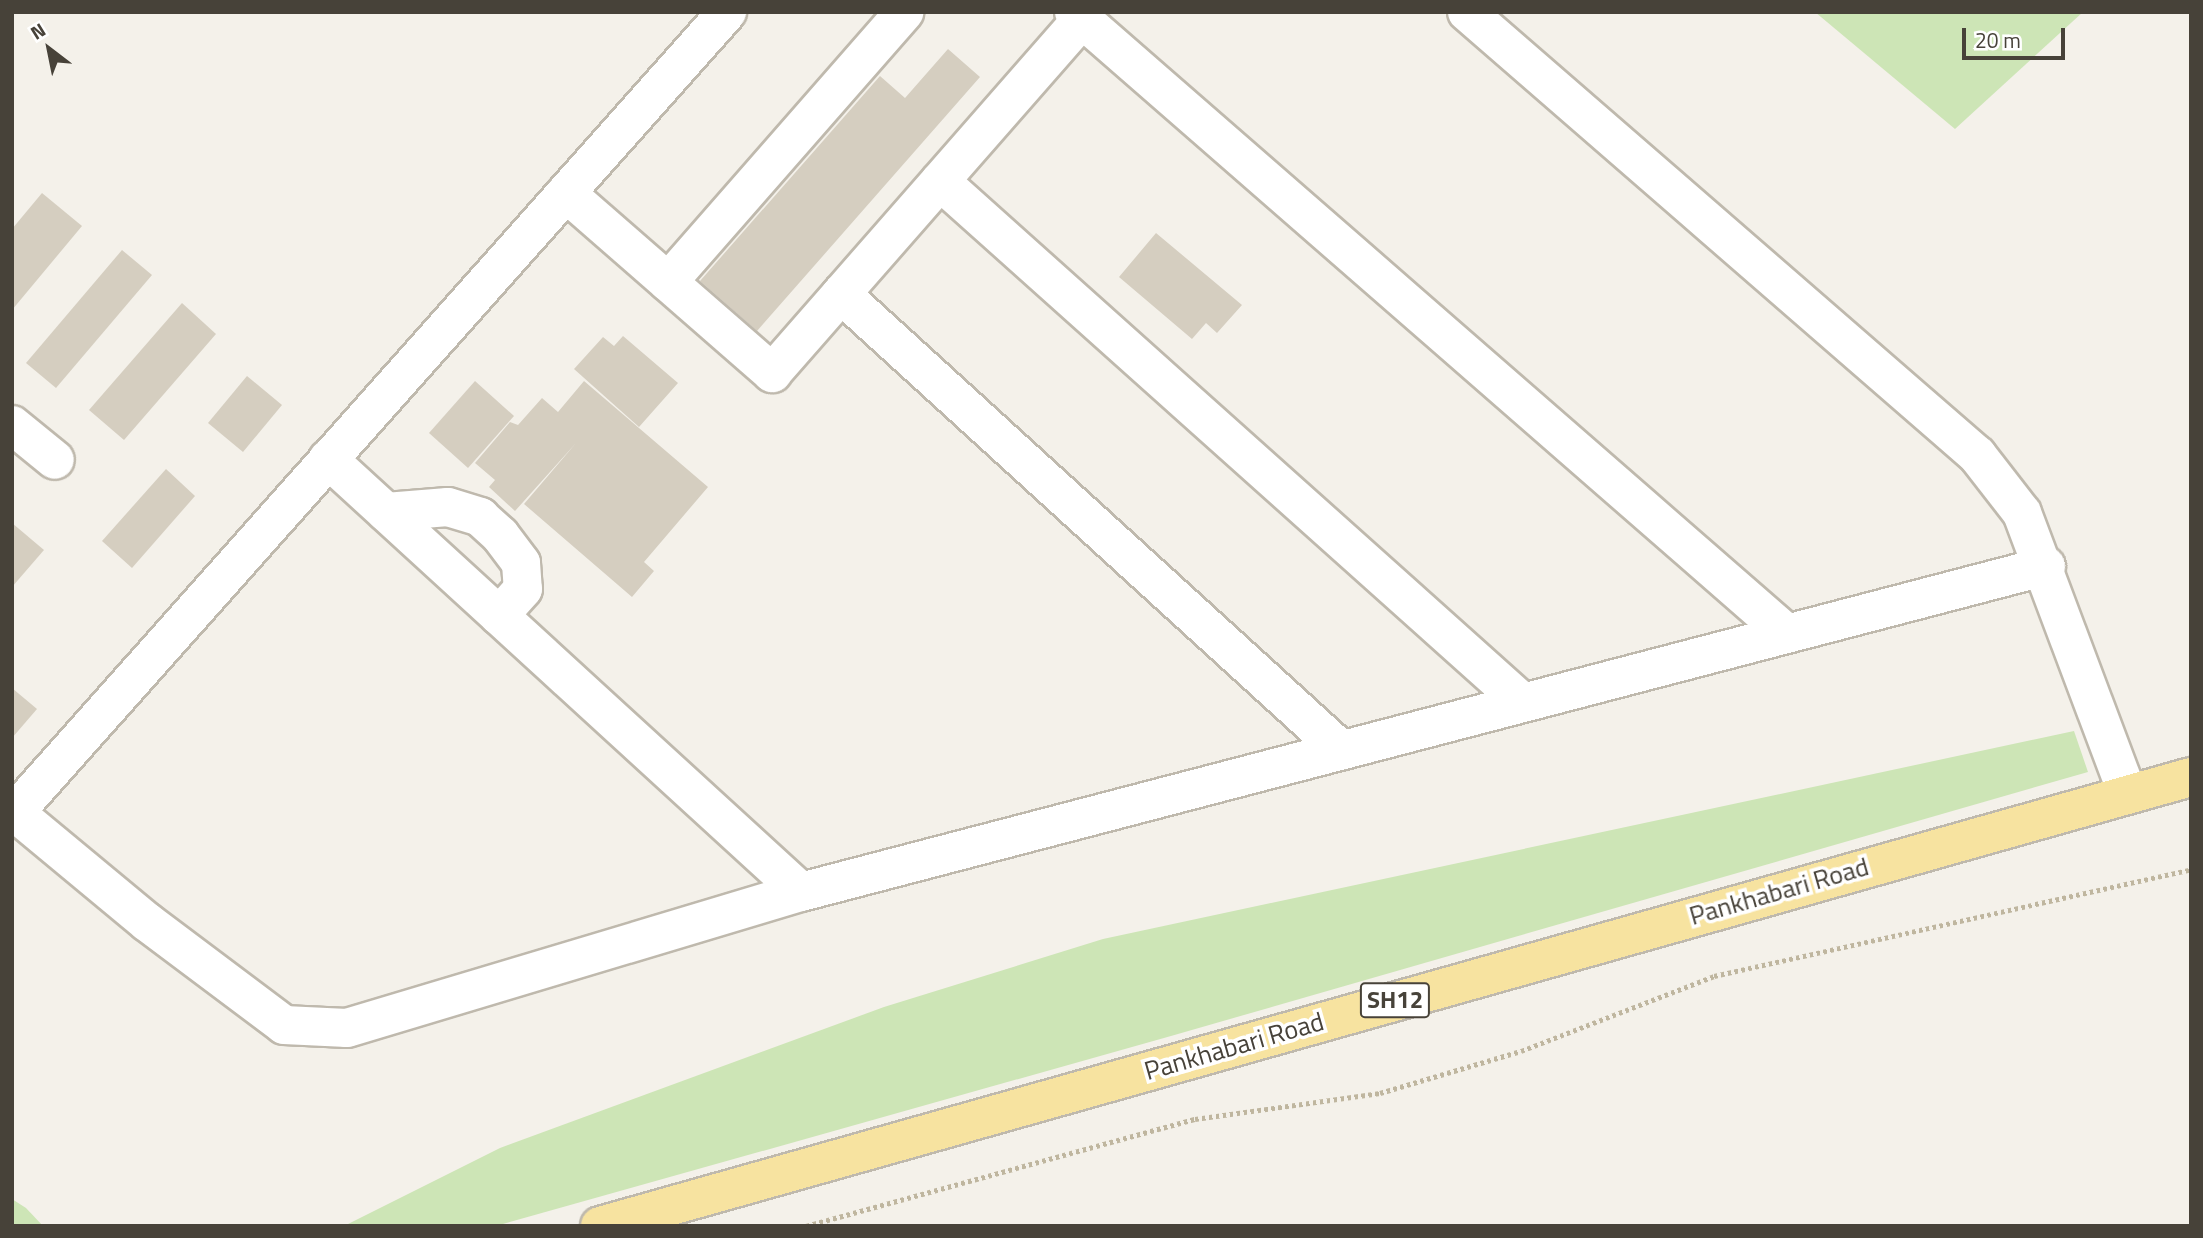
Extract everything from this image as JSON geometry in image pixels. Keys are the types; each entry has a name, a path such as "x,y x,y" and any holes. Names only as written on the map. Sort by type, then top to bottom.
{"main road":[{"name":"Pankhabari Road","path":"600,1226 2127,792 2191,777"}],"street":[{"path":"727,12 14,811 146,922 284,1025 347,1028 801,892 2046,566"},
{"path":"668,282 904,12"},
{"path":"1466,12 1977,455 2022,513 2046,566 2127,792"},
{"path":"566,193 772,373 940,181 1078,16 1786,633"},
{"path":"940,181 1522,702"},
{"path":"841,294 1341,750"},
{"path":"12,425 55,460"},
{"path":"328,459 801,892"},
{"path":"386,512 448,507 480,517 500,535 521,563 523,589 499,616"}],"path":[{"path":"806,1226 1195,1119 1380,1093 1521,1051 1714,975 2191,869"}],"green space":[{"path":"1815,12 2083,12 1955,129"},
{"path":"2074,731 2088,772 1171,1036 496,1226 344,1226 500,1148 884,1007 1103,939"},
{"path":"12,1199 26,1208 43,1226 12,1226"}],"building":[{"path":"948,49 980,77 757,331 700,281 880,76 905,98"},
{"path":"42,193 82,226 12,310 12,229"},
{"path":"1156,233 1242,305 1217,333 1206,323 1192,339 1119,277"},
{"path":"122,250 152,275 56,388 26,363"},
{"path":"182,303 216,334 124,440 89,410"},
{"path":"623,336 678,383 639,427 574,369 603,337 614,346"},
{"path":"247,376 282,405 243,452 208,423"},
{"path":"475,381 514,416 468,468 429,433"},
{"path":"584,381 708,487 644,562 654,571 632,597 524,504 576,443 515,511 489,487 495,480 475,463 510,422 518,425 542,398 558,412"},
{"path":"166,469 195,496 132,568 102,541"},
{"path":"12,523 44,550 12,587"},
{"path":"12,688 37,709 12,738"}]}
